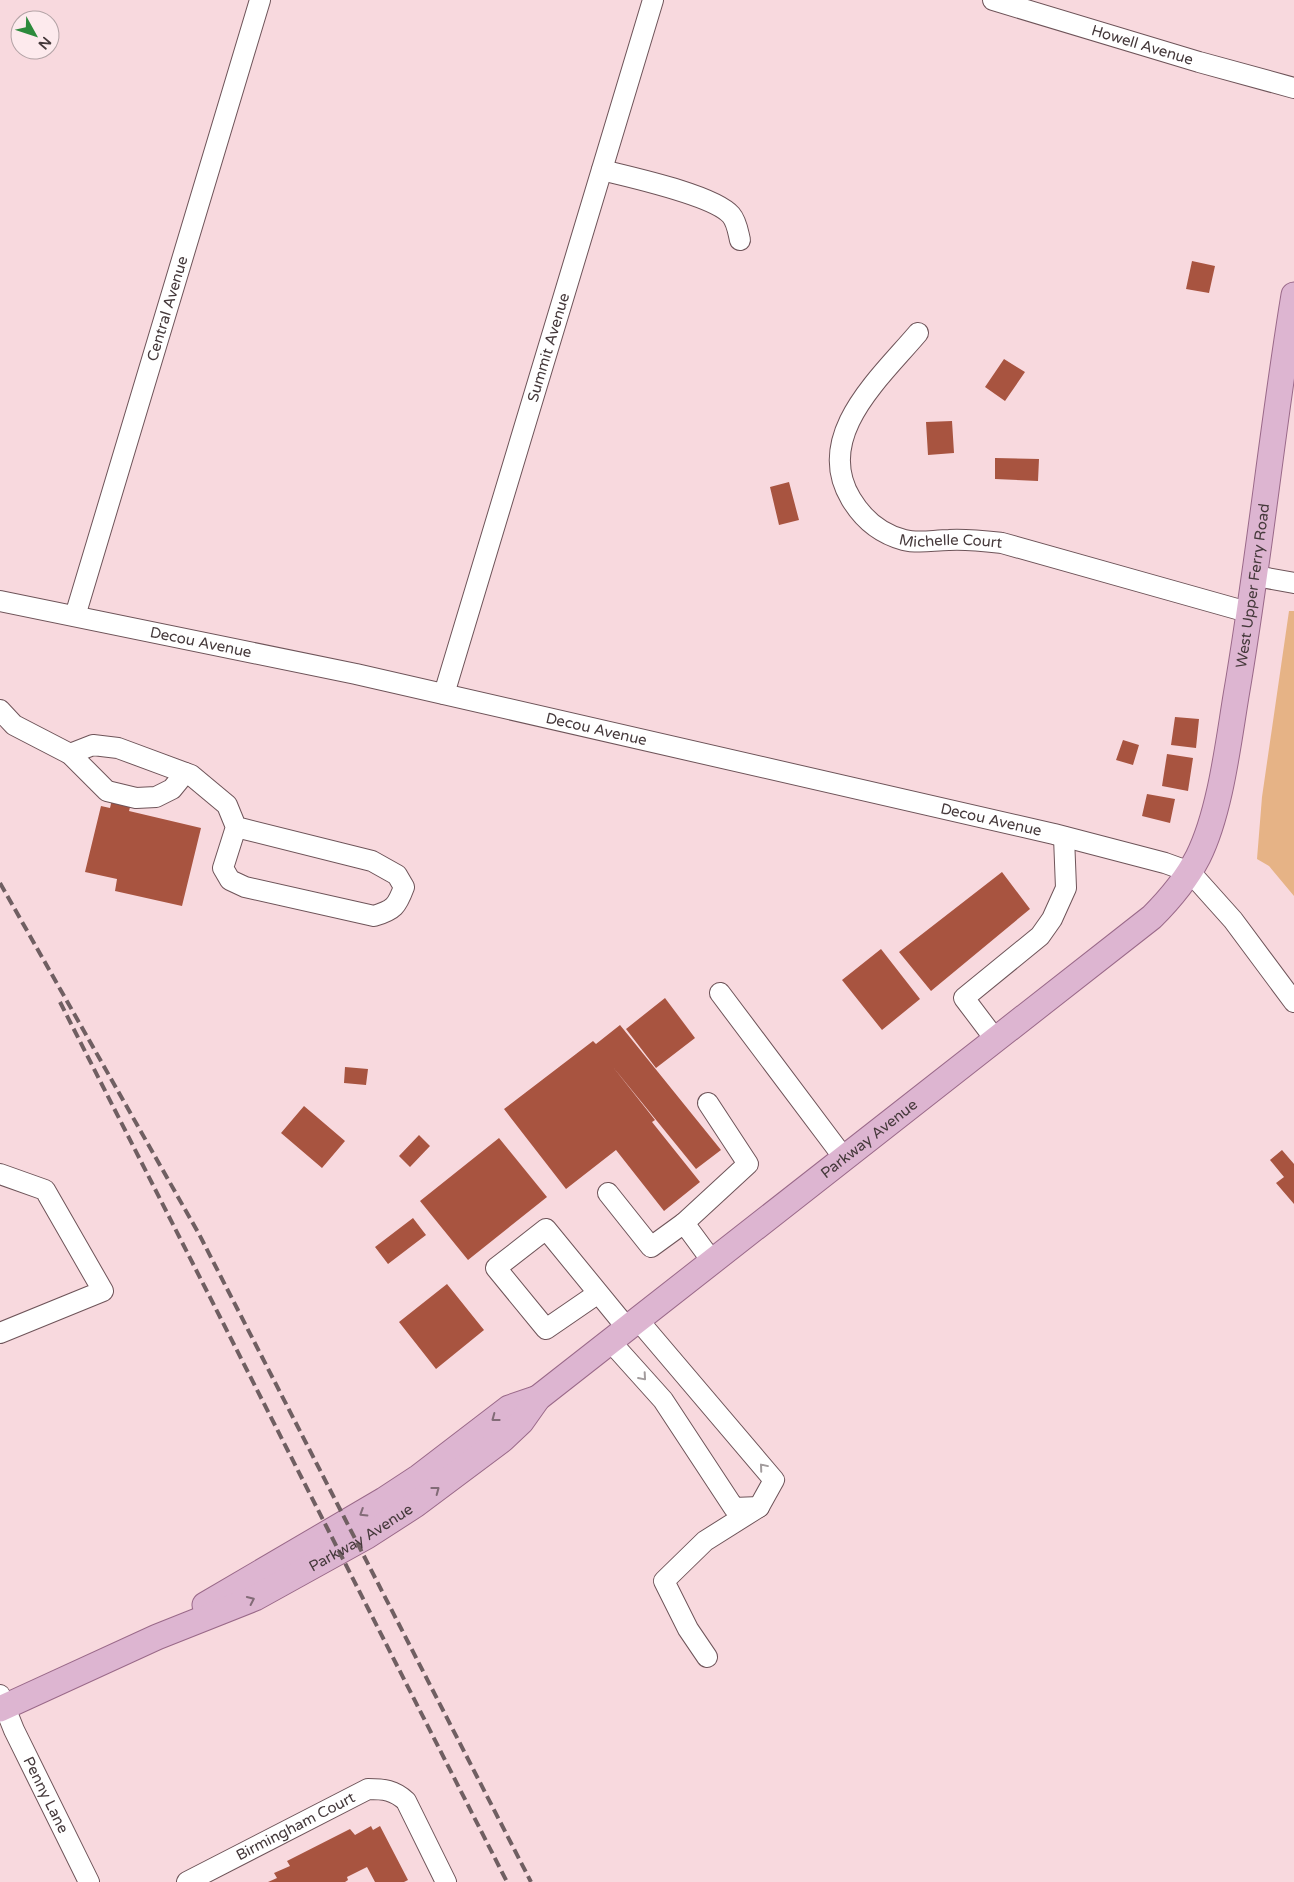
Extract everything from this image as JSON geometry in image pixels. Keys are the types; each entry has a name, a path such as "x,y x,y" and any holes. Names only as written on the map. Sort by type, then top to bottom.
{"main road":[{"name":"West Upper Ferry Road","path":"1190,872 1210,829 1227,750 1251,613 1294,299"},
{"name":"Parkway Avenue","path":"1,1704 157,1637 255,1598 367,1536 415,1505 503,1439 521,1422 538,1398 1152,917 1172,896 1190,872"}],"street":[{"name":"Central Avenue","path":"75,616 260,0"},
{"name":"Summit Avenue","path":"444,694 653,0"},
{"name":"Howell Avenue","path":"993,0 1199,62 1294,88"},
{"path":"602,170 685,193 721,207 731,215 738,228 740,240"},
{"name":"Michelle Court","path":"918,333 860,402 849,419 843,435 840,454 841,473 847,493 857,509 870,523 887,534 904,540 924,542 975,539 1002,543 1251,613"},
{"path":"1256,576 1294,583"},
{"name":"Decou Avenue","path":"0,601 444,694 1064,837 1165,863 1190,872"},
{"path":"0,710 14,725 70,754 106,791 136,798 156,797 172,789 186,773"},
{"path":"70,754 93,745 118,748 186,773 227,805 236,827 223,868 230,880 245,887 374,916 390,911 399,900 404,887 397,876 372,861 236,827"},
{"path":"995,1039 964,998 1040,936 1052,919 1066,888 1064,837"},
{"path":"1190,872 1234,920 1294,1002"},
{"path":"720,993 844,1158"},
{"path":"608,1193 651,1247 684,1224 748,1164 708,1103"},
{"path":"0,1174 44,1190 103,1291 0,1334"},
{"path":"684,1224 712,1261"},
{"path":"597,1294 546,1328 496,1268 546,1229 597,1294 625,1330 774,1480 759,1507 705,1541 664,1581 688,1629 707,1657"},
{"path":"625,1330 664,1400 734,1508 759,1507"},
{"name":"Penny Lane","path":"1,1704 89,1882"},
{"name":"Birmingham Court","path":"188,1882 368,1788 396,1792 406,1801 446,1882"}],"shaded area":[{"path":"1289,611 1294,611 1294,896 1269,866 1257,859 1262,797"}],"building":[{"path":"1192,261 1215,266 1209,293 1186,289"},
{"path":"1004,359 1025,372 1005,401 985,387"},
{"path":"952,421 954,453 928,455 926,422"},
{"path":"995,458 1039,459 1038,481 995,479"},
{"path":"789,482 799,520 779,525 770,487"},
{"path":"1175,717 1199,719 1196,748 1171,745"},
{"path":"1123,740 1139,745 1133,765 1116,760"},
{"path":"1167,754 1193,758 1188,791 1162,786"},
{"path":"1147,794 1175,799 1170,823 1142,816"},
{"path":"113,795 132,800 129,811 201,828 182,906 115,891 117,879 85,872 101,806 110,808"},
{"path":"1002,872 1030,909 931,991 899,952"},
{"path":"881,949 920,999 882,1030 842,980"},
{"path":"665,998 695,1038 656,1068 626,1029"},
{"path":"620,1025 721,1150 696,1169 613,1067 655,1120 652,1122 700,1182 664,1211 616,1150 566,1189 504,1109 593,1041 596,1044"},
{"path":"345,1067 368,1069 366,1085 344,1083"},
{"path":"304,1106 345,1141 322,1168 281,1133"},
{"path":"419,1135 430,1146 410,1167 399,1156"},
{"path":"499,1138 547,1197 468,1260 420,1201"},
{"path":"1282,1150 1294,1164 1294,1204 1276,1183 1284,1177 1270,1160"},
{"path":"413,1218 426,1235 388,1264 375,1247"},
{"path":"447,1284 484,1330 436,1369 399,1322"},
{"path":"371,1826 373,1830 380,1826 408,1880 404,1882 375,1882 367,1867 347,1877 348,1880 345,1882 268,1882 277,1878 274,1873 290,1866 287,1861 350,1829 355,1835"}],"railway":[{"path":"0,883 199,1234 531,1882"},
{"path":"60,1002 507,1882"}]}
